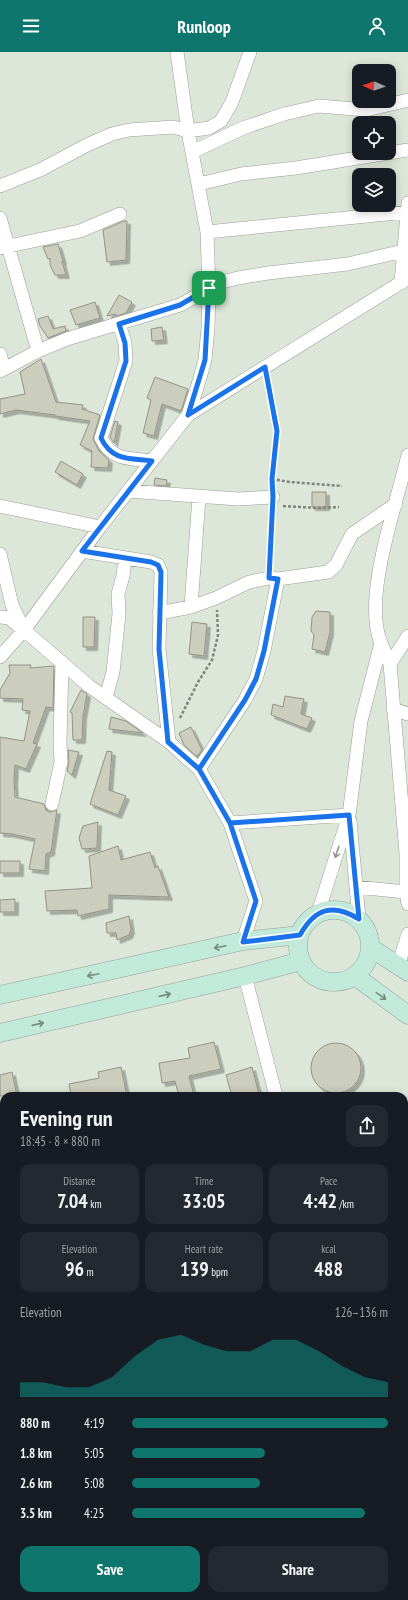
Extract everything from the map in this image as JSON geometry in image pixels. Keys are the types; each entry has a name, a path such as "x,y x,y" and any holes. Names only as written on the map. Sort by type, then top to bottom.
{"main road":[{"path":"332,909 347,911 359,919 367,928 370,940 371,948 365,966 355,976 340,982 324,981 311,974 301,961 298,948 300,935 307,922 318,913 332,909"},
{"path":"0,995 243,942 300,935"},
{"path":"371,948 403,969"},
{"path":"0,1033 245,976 301,961"},
{"path":"355,976 408,1015"}],"street":[{"path":"177,52 188,131 208,232 209,288 205,360 188,415"},
{"path":"0,186 40,170 87,145 112,134 138,128 173,127 188,131 209,128 221,121 232,102 250,52"},
{"path":"192,152 242,128 284,114 319,106 366,110 408,100"},
{"path":"199,184 241,174 296,168 408,150"},
{"path":"0,657 24,630 100,527 188,415 404,281 403,251 407,208 208,232"},
{"path":"4,248 80,231 120,214"},
{"path":"0,218 4,248 38,351"},
{"path":"0,354 2,370 67,338 180,305 209,288 238,278 310,267 348,264 403,251"},
{"path":"119,324 125,343 126,361 101,438 104,445 117,457 152,461"},
{"path":"356,887 407,898 404,785 393,709 390,664 376,633 375,617 377,581 407,464"},
{"path":"128,491 273,501"},
{"path":"192,607 199,497"},
{"path":"159,612 192,607 216,598 249,582 273,578 308,576 328,572 332,570 352,534 396,504"},
{"path":"0,506 100,527"},
{"path":"82,551 151,562 158,565 161,572 159,649 168,742"},
{"path":"0,554 12,605 24,630"},
{"path":"106,698 113,672 119,614 118,594 123,576 125,558"},
{"path":"199,769 245,700 256,679 264,651 273,578"},
{"path":"0,617 9,618 89,686 168,742 199,769 230,823 256,901 243,942"},
{"path":"390,664 408,636"},
{"path":"318,913 349,815 361,721 381,643"},
{"path":"52,804 61,762 62,662"},
{"path":"393,709 408,714"},
{"path":"230,823 349,815"},
{"path":"349,815 359,919"},
{"path":"403,969 408,934"},
{"path":"245,976 275,1092"}],"path":[{"path":"265,367 277,431 272,479 273,578"},
{"path":"272,479 342,486"},
{"path":"273,501 318,508 339,507"},
{"path":"168,742 198,682 212,660 218,635 216,598"}],"building":[{"path":"127,221 126,260 107,262 103,230"},
{"path":"58,244 66,275 55,275 50,265 50,258 48,259 43,247"},
{"path":"119,295 132,302 126,313 117,316 116,314 107,316"},
{"path":"95,302 100,318 76,325 70,310"},
{"path":"48,316 53,329 65,326 66,331 48,338 40,326 38,319"},
{"path":"162,327 164,340 152,341 151,329"},
{"path":"41,359 56,402 83,405 82,409 100,415 93,439 99,451 109,460 108,468 91,467 92,451 80,445 90,421 16,410 0,414 0,399 25,394 20,372"},
{"path":"155,377 188,389 181,411 162,404 154,436 143,433 151,400 147,398"},
{"path":"115,421 118,422 114,443 110,437"},
{"path":"61,461 83,474 77,485 55,472"},
{"path":"155,478 167,480 166,486 154,485"},
{"path":"312,492 326,492 326,507 312,507"},
{"path":"316,611 330,612 330,632 325,652 312,649 314,635 311,631 312,617"},
{"path":"83,617 95,617 94,647 83,647"},
{"path":"192,622 207,624 204,656 189,654"},
{"path":"9,665 31,665 30,668 54,666 53,708 46,707 33,743 37,744 26,769 15,765 14,781 15,797 44,804 46,810 50,812 57,810 51,852 46,854 45,871 29,869 35,839 0,833 0,737 24,741 30,711 22,710 23,699 0,698 0,690 10,673"},
{"path":"81,690 87,694 83,716 82,740 73,740 72,713 70,712"},
{"path":"285,696 304,699 301,714 312,718 307,729 271,715 273,704 283,707"},
{"path":"111,717 126,721 143,733 109,729"},
{"path":"191,727 202,750 196,756 184,745 179,733"},
{"path":"68,750 79,752 72,775 67,771 69,762"},
{"path":"107,751 112,752 109,790 126,796 118,815 90,804"},
{"path":"98,822 97,848 82,849 79,838 83,826"},
{"path":"118,846 121,860 150,852 155,868 158,866 169,897 109,895 109,909 78,916 77,910 47,911 45,891 92,888 89,856"},
{"path":"0,861 20,861 20,873 0,873"},
{"path":"15,899 15,912 0,912 0,900"},
{"path":"129,916 131,930 129,935 117,940 116,933 107,933 106,923"},
{"path":"214,1042 221,1069 189,1076 193,1092 178,1092 175,1081 162,1083 159,1063 190,1058 188,1048"},
{"path":"336,1043 350,1047 357,1054 361,1068 357,1082 346,1091 326,1091 318,1086 313,1078 311,1068 313,1058 318,1050 326,1045"},
{"path":"121,1067 126,1092 70,1092 69,1084 99,1078 98,1072"},
{"path":"252,1067 258,1092 231,1092 226,1075"},
{"path":"12,1072 16,1092 0,1092 0,1075"}],"route":[{"path":"209,288 180,305 119,324 125,343 126,361 101,438 104,445 117,457 152,461 82,551 151,562 158,565 161,572 159,586 159,649 168,742 199,769 230,823 256,901 243,942 300,935 307,922 318,913 332,909 347,911 359,919 349,815 230,823 214,796 199,769 245,700 256,679 264,651 278,579 269,578 273,497 272,479 277,431 265,367 188,415 205,360 208,328 209,288"}]}
